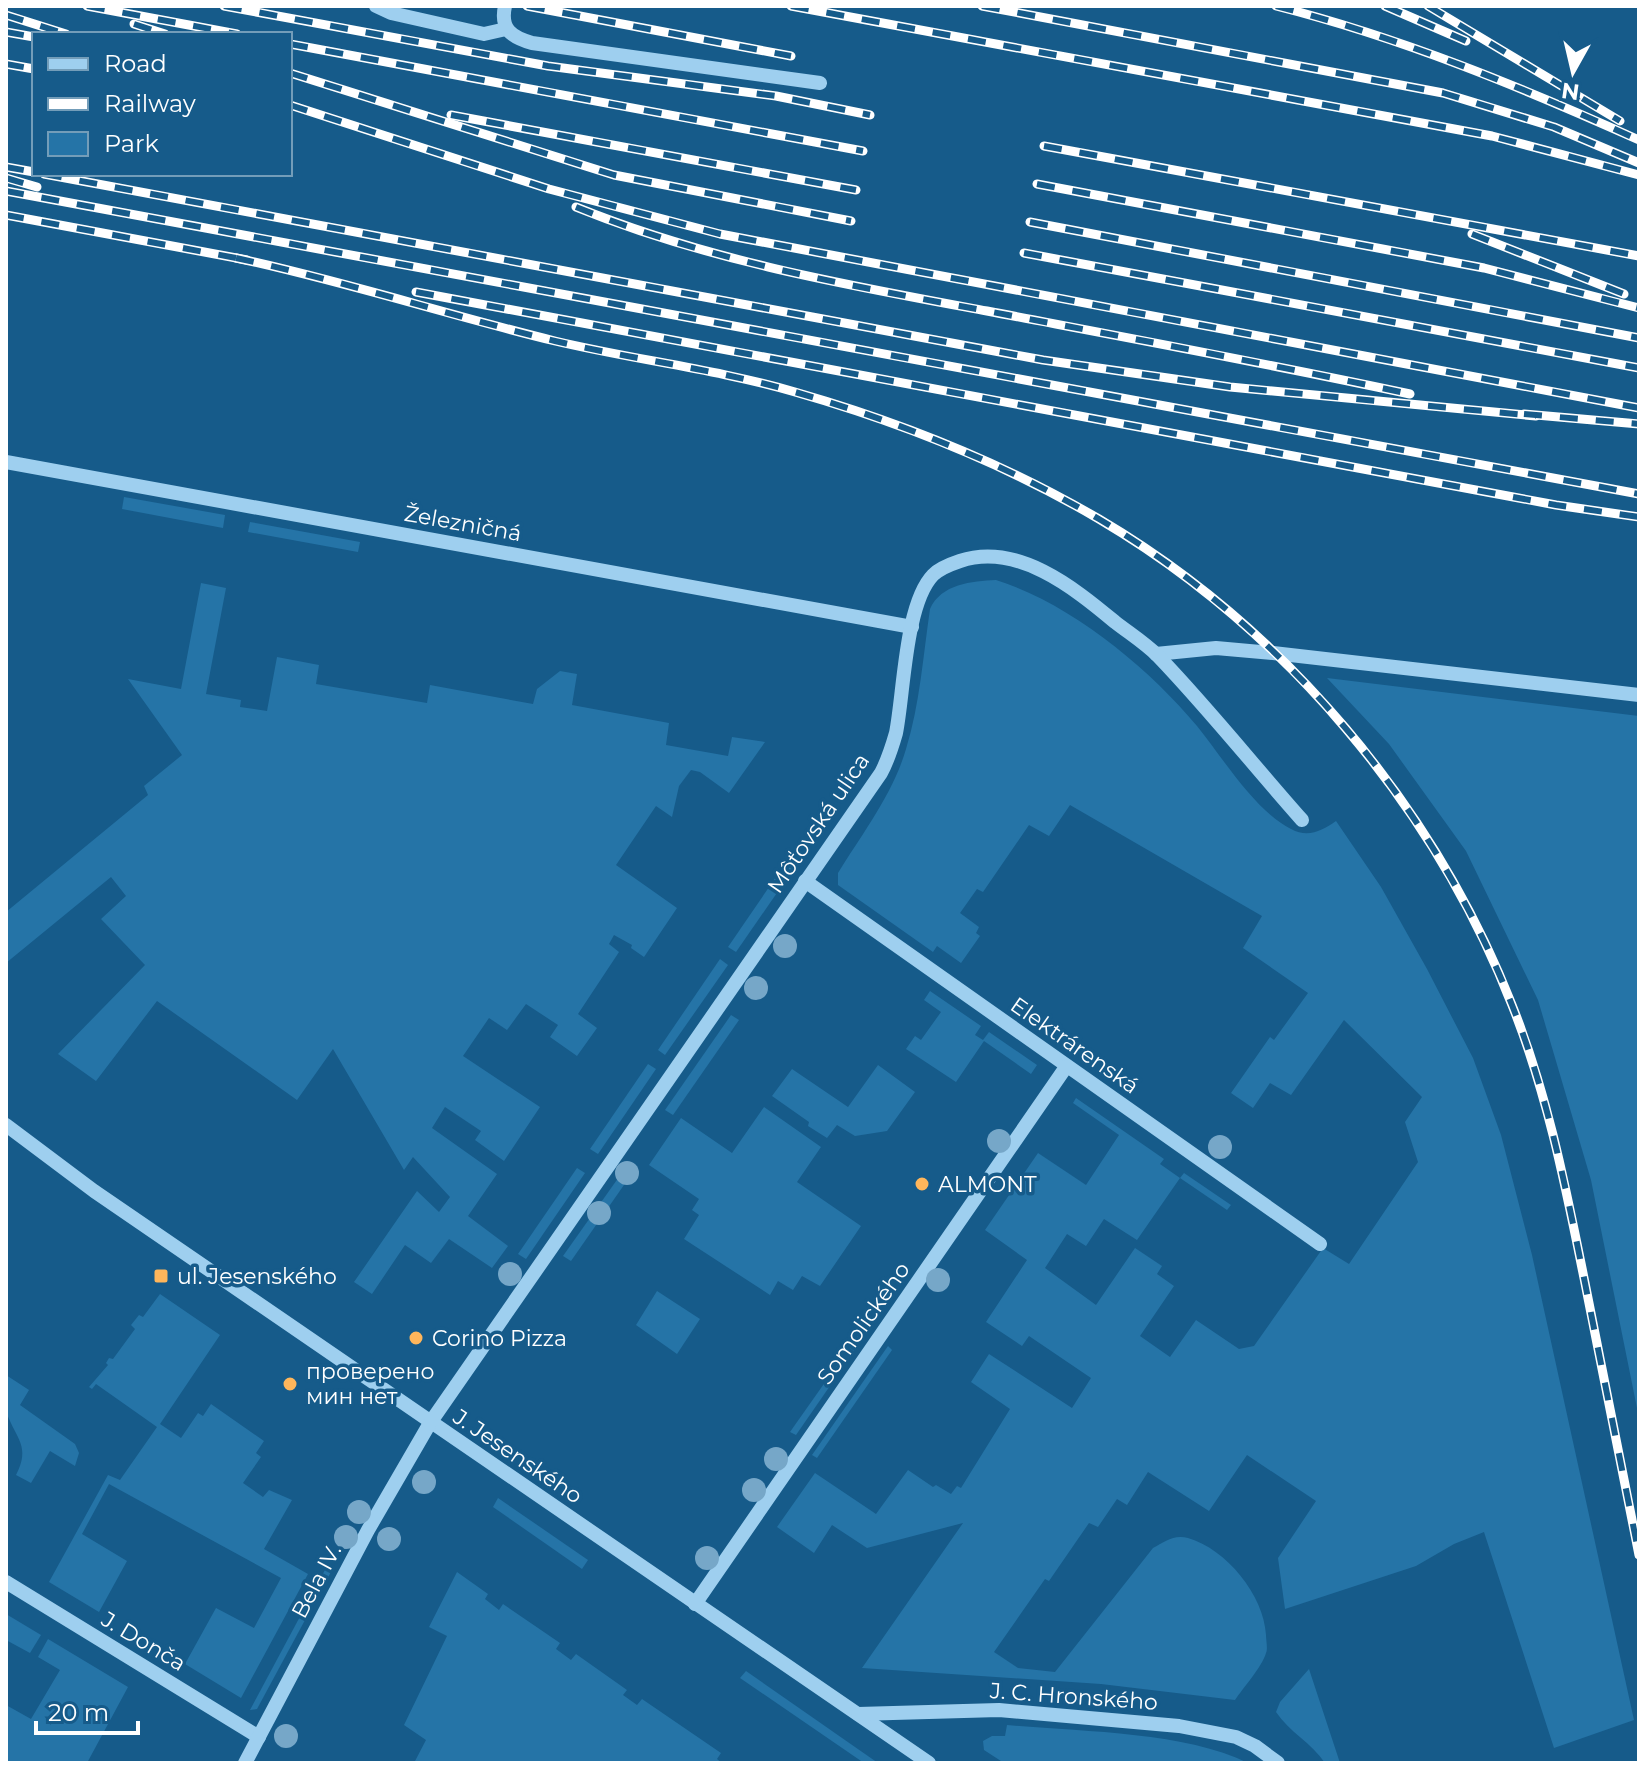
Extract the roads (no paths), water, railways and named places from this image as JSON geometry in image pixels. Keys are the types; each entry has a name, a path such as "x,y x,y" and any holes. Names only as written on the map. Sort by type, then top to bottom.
{"street":[{"path":"376,6 391,13 484,34 506,29"},
{"path":"505,6 503,17 506,29 516,38 532,43 820,83"},
{"name":"Železničná","path":"6,462 912,627"},
{"name":"Môťovská ulica","path":"430,1423 881,773 891,753 920,595 934,575 953,563 980,554 1008,558 1041,570 1099,609 1156,654 1302,820"},
{"path":"1156,654 1216,648 1639,695"},
{"name":"Elektrárenská","path":"805,881 1320,1244"},
{"name":"Somolického","path":"695,1604 1066,1067"},
{"name":"J. Jesenského","path":"6,1125 94,1191 929,1763"},
{"name":"Bela IV.","path":"245,1763 368,1530 430,1423"},
{"name":"J. Donča","path":"6,1582 259,1737"},
{"name":"J. C. Hronského","path":"857,1714 999,1710 1179,1726 1236,1737 1278,1763"}],"railway":[{"path":"87,6 226,32"},
{"path":"224,6 548,66 776,96 870,115"},
{"path":"527,6 791,56"},
{"path":"791,6 1492,136 1639,175"},
{"path":"982,6 1443,93 1554,127 1639,163"},
{"path":"1276,6 1415,48 1639,140"},
{"path":"1385,6 1466,41"},
{"path":"1428,6 1620,121"},
{"path":"6,15 60,32"},
{"path":"134,24 159,32"},
{"path":"6,32 32,37"},
{"path":"292,44 863,151"},
{"path":"6,64 32,69"},
{"path":"292,74 614,175 851,221"},
{"path":"292,106 549,189 720,234 1639,408"},
{"path":"451,115 856,190"},
{"path":"1044,146 1639,256"},
{"path":"6,167 32,172"},
{"path":"55,176 1043,360 1230,387 1536,416"},
{"path":"6,178 37,187"},
{"path":"1037,184 1484,268 1639,308"},
{"path":"6,191 1639,494"},
{"path":"576,207 677,242 779,270 1410,394"},
{"path":"6,215 247,260"},
{"path":"1030,222 1639,338"},
{"path":"1472,234 1624,294"},
{"path":"1024,253 1639,368"},
{"path":"236,258 555,341 765,384 913,431 1027,480 1099,519 1167,563 1231,613 1290,668 1346,728 1396,793 1441,860 1479,931 1512,1005 1536,1073 1563,1177 1639,1555"},
{"path":"416,292 1556,505 1639,517"},
{"path":"1524,414 1639,424"}],"place":[{"name":"ALMONT","path":"922,1184"},
{"name":"ul. Jesenského","path":"161,1276"},
{"name":"Corino Pizza","path":"416,1338"},
{"name":"проверено мин нет","path":"290,1384"}]}
